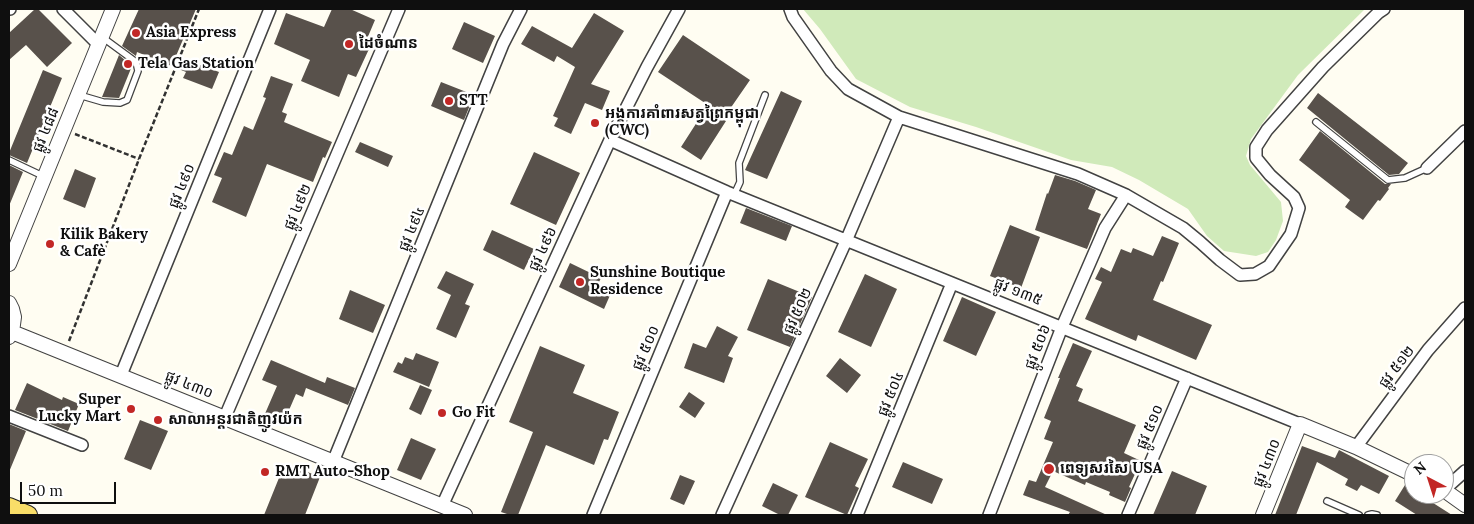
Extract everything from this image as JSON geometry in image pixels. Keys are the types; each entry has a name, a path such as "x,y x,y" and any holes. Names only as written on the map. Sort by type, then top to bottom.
{"main road":[{"path":"9,507 28,515"}],"street":[{"path":"63,9 101,41"},
{"name":"ផ្លូវ ៤៨៨","path":"9,264 114,9"},
{"name":"ផ្លូវ ៤៩០","path":"121,375 270,9"},
{"name":"ផ្លូវ ៤៩២","path":"225,418 399,9"},
{"name":"ផ្លូវ ៤៩៤","path":"333,462 503,44 521,9"},
{"name":"ផ្លូវ ៤៩៦","path":"442,506 610,140 679,9"},
{"path":"790,9 793,17 830,71 848,88 899,117 1078,174 1126,196 1183,228 1240,275 1255,274 1270,266 1291,234 1299,208 1294,197 1270,175 1256,158 1256,147 1266,130 1323,67 1381,11"},
{"name":"ផ្លូវ ៥០២","path":"722,515 846,241 899,117"},
{"path":"1427,168 1465,131"},
{"name":"ផ្លូវ ១៣៥","path":"610,140 846,241 1356,447 1404,470"},
{"name":"ផ្លូវ ៥០០","path":"593,515 731,193"},
{"name":"ផ្លូវ ៥០៦","path":"989,515 1062,327 1105,228 1126,196"},
{"name":"ផ្លូវ ៥០៤","path":"857,515 952,283"},
{"path":"9,303 14,317 10,335"},
{"name":"ផ្លូវ ៥១២","path":"1356,447 1428,350 1465,308"},
{"name":"ផ្លូវ ៤៣០","path":"10,335 121,375 465,515"},
{"name":"ផ្លូវ ៥១០","path":"1128,515 1186,378"},
{"path":"9,416 82,445"},
{"name":"ផ្លូវ ៤៣០","path":"1263,515 1300,424"},
{"path":"1454,481 1465,471"},
{"path":"1454,497 1465,505"}],"lane":[{"path":"78,94 103,102 120,103 127,100 138,71 136,62 101,41"},
{"path":"731,193 740,182 739,163 765,95"},
{"path":"1316,122 1388,180 1405,178 1427,168"},
{"path":"9,160 45,177"},
{"path":"1327,501 1359,515"},
{"path":"1368,515 1377,515"}],"path":[{"path":"64,354 138,159 199,9"},
{"path":"64,130 138,159"}],"green space":[{"path":"803,9 1365,9 1298,75 1251,139 1246,156 1250,165 1281,202 1283,221 1276,240 1268,252 1256,256 1224,251 1207,236 1188,209 1139,180 1112,167 1071,160 976,127 910,107 856,79"}],"building":[{"path":"35,9 38,9 72,43 47,67 26,45 9,60 9,33"},
{"path":"139,9 196,9 176,56 219,72 212,89 183,78 186,72 137,52 136,56 122,46"},
{"path":"332,9 350,9 375,20 364,46 369,49 356,77 348,74 339,97 301,81 310,60 274,44 286,13 324,27"},
{"path":"594,13 624,31 591,84 610,91 602,110 585,103 571,134 554,126 558,118 553,116 575,67 557,56 554,62 521,44 532,26 572,48"},
{"path":"464,22 495,36 483,63 452,49"},
{"path":"683,35 750,80 723,119 726,121 701,160 681,147 708,105 658,72"},
{"path":"119,55 132,66 119,98 102,97"},
{"path":"43,70 62,78 27,163 9,155 9,153"},
{"path":"271,76 293,84 282,112 287,114 284,122 332,142 325,158 323,157 313,182 267,164 246,217 212,202 222,178 214,175 224,152 232,155 244,126 253,130 266,98 263,97"},
{"path":"441,82 474,95 464,120 431,106"},
{"path":"781,91 802,101 767,179 745,170"},
{"path":"1318,93 1408,163 1399,174 1389,175 1307,108"},
{"path":"1320,131 1385,184 1391,184 1380,201 1378,200 1363,220 1345,207 1350,200 1299,160"},
{"path":"360,142 393,156 388,167 355,152"},
{"path":"534,152 580,173 556,225 510,204"},
{"path":"9,165 23,172 9,206"},
{"path":"75,169 96,178 85,208 63,199"},
{"path":"1055,175 1096,190 1088,209 1101,214 1087,249 1035,230"},
{"path":"746,208 792,226 786,241 740,223"},
{"path":"1010,225 1040,237 1021,288 990,276"},
{"path":"492,230 534,249 524,270 483,250"},
{"path":"1162,236 1179,243 1163,282 1161,281 1153,300 1212,325 1196,360 1138,335 1136,341 1085,319 1102,282 1095,279 1101,267 1111,272 1121,249 1131,253 1133,248 1153,256"},
{"name":"Sunshine Boutique Residence","path":"570,263 601,278 597,286 611,293 604,309 559,287"},
{"path":"446,271 474,284 465,304 470,306 456,338 436,329 451,295 437,288"},
{"path":"865,274 897,289 871,347 838,332"},
{"path":"768,279 812,297 790,347 747,330"},
{"path":"350,290 385,305 373,333 339,319"},
{"path":"962,297 996,312 976,356 943,341"},
{"path":"717,326 738,337 728,356 733,358 724,383 684,368 693,343 706,348"},
{"path":"1073,343 1092,351 1076,386 1083,389 1078,401 1136,425 1124,453 1141,461 1129,487 1131,488 1125,502 1109,495 1110,492 1086,482 1085,485 1053,471 1045,487 1107,515 1068,515 1070,512 1023,495 1029,480 1036,482 1053,442 1044,439 1051,421 1044,418"},
{"path":"540,346 585,365 573,393 619,412 608,440 604,439 594,465 546,445 518,515 510,515 501,512 533,432 509,422"},
{"path":"416,353 439,362 429,387 393,372 398,362 402,364 405,357 413,360"},
{"path":"840,358 861,375 847,393 826,376"},
{"path":"271,360 325,383 327,377 355,388 348,405 306,388 303,397 296,394 283,424 264,416 277,386 262,380"},
{"path":"27,383 62,400 63,397 79,404 68,431 15,410"},
{"path":"420,385 432,390 421,415 409,409"},
{"path":"689,392 705,403 695,418 679,407"},
{"path":"140,420 168,431 151,470 124,459"},
{"path":"9,424 26,431 9,472"},
{"path":"411,438 436,449 421,480 397,470"},
{"path":"830,442 868,459 855,486 859,488 847,515 805,497"},
{"path":"1302,446 1335,458 1339,450 1389,476 1379,494 1361,485 1357,491 1345,485 1348,479 1317,462 1296,515 1275,515"},
{"path":"903,462 943,479 932,504 892,487"},
{"path":"285,463 320,477 305,515 264,515"},
{"path":"1172,471 1207,486 1195,515 1153,515"},
{"path":"680,475 695,481 684,505 670,499"},
{"path":"773,483 798,495 788,515 780,515 762,506"},
{"path":"1404,487 1404,504 1435,504 1452,515 1417,515 1395,501"}],"place":[{"name":"Asia Express","path":"136,33"},
{"name":"ដៃចំណាន","path":"349,44"},
{"name":"Tela Gas Station","path":"128,64"},
{"name":"STT","path":"449,101"},
{"name":"អង្គការគាំពារសត្វព្រៃកម្ពុជា (CWC)","path":"595,123"},
{"name":"Kilik Bakery & Cafè","path":"50,244"},
{"name":"Sunshine Boutique Residence","path":"580,282"},
{"name":"Super Lucky Mart","path":"131,409"},
{"name":"Go Fit","path":"442,413"},
{"name":"សាលាអន្តរជាតិញូវយ៉ក","path":"158,420"},
{"name":"ពេទ្យសរសៃ USA","path":"1049,469"},
{"name":"RMT Auto-Shop","path":"265,472"}]}
